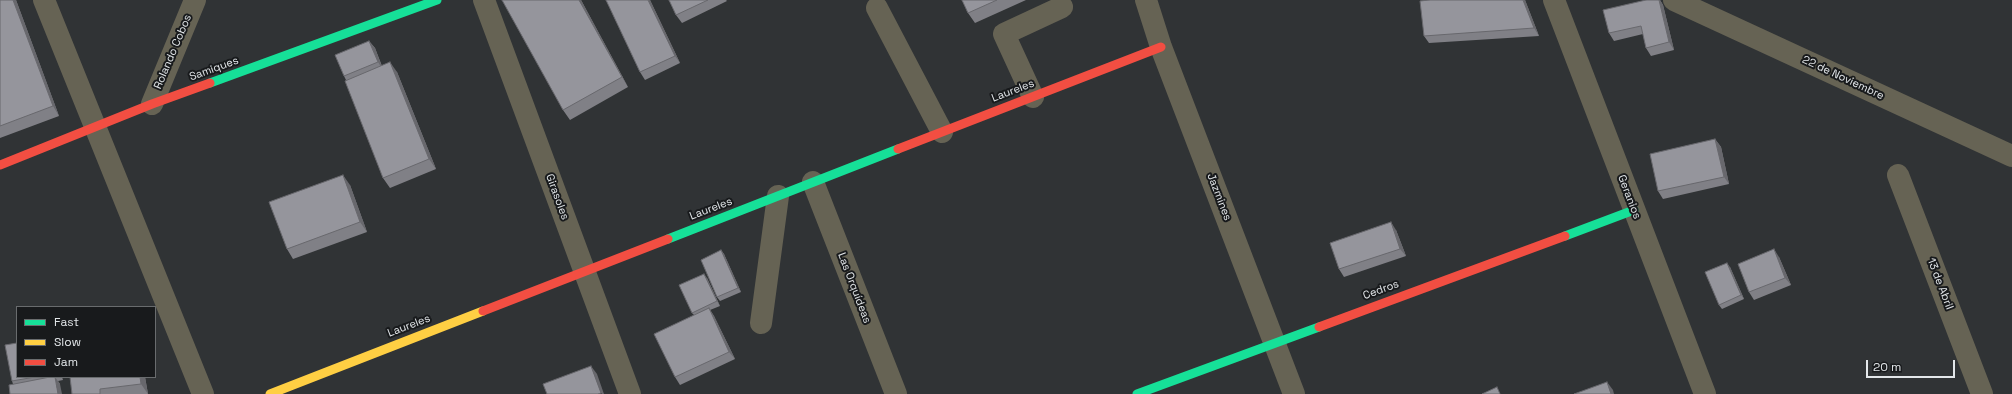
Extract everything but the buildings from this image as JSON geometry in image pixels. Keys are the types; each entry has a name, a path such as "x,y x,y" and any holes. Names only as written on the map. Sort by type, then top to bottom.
{"street":[{"path":"44,0 203,394"},
{"name":"Rolando Cobos","path":"152,104 195,0"},
{"name":"Samiques","path":"0,165 152,104 437,0"},
{"name":"Girasoles","path":"484,0 630,394"},
{"name":"Jazmines","path":"1146,0 1162,47 1294,394"},
{"name":"Geranios","path":"1554,0 1704,394"},
{"name":"22 de Noviembre","path":"1674,0 2012,156"},
{"path":"1033,97 1004,34 1062,7"},
{"path":"877,8 942,132"},
{"name":"Laureles","path":"270,394 585,270 1162,47"},
{"name":"13 de Abril","path":"1898,175 1982,394"},
{"name":"Las Orquídeas","path":"813,182 896,394"},
{"path":"761,324 778,196"},
{"name":"Cedros","path":"1137,394 1634,210"}],"traffic: fast":[{"path":"210,83 437,0"},
{"path":"668,239 898,149"},
{"path":"1565,236 1634,210"},
{"path":"1137,394 1319,327"}],"traffic: slow":[{"path":"270,394 483,311"}],"traffic: jam":[{"path":"898,149 1161,47"},
{"path":"0,165 152,104 210,83"},
{"path":"1319,327 1565,236"},
{"path":"483,311 668,239"}]}
